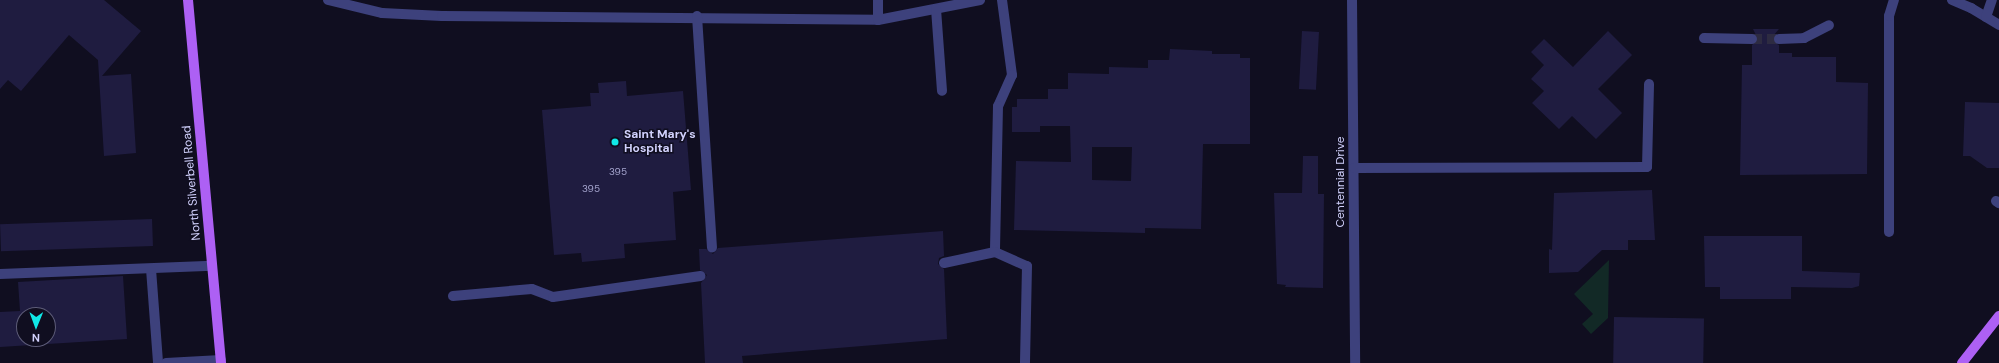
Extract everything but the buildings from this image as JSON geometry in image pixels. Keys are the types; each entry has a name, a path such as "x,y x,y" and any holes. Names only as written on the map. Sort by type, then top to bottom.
{"main road":[{"name":"North Silverbell Road","path":"188,0 221,361"},
{"path":"1962,363 1999,316"}],"street":[{"path":"331,0 382,13 442,16 697,16 878,20 980,0"},
{"path":"878,0 878,20"},
{"path":"995,252 998,106 1012,75 1002,0"},
{"name":"Centennial Drive","path":"1352,0 1356,363"},
{"path":"1889,232 1889,16 1894,0"},
{"path":"1952,0 1986,16 1999,25"},
{"path":"1986,16 1992,0"},
{"path":"936,9 942,91"},
{"path":"697,16 712,248"},
{"path":"1779,39 1804,38 1829,24"},
{"path":"1704,38 1752,39"},
{"path":"1354,168 1647,166 1649,84"},
{"path":"944,263 995,252 1027,266 1025,363"},
{"path":"0,274 212,266"},
{"path":"151,269 158,363"},
{"path":"453,296 532,289 552,296 701,276"},
{"path":"166,363 221,361"}],"green space":[{"path":"1609,260 1608,318 1591,334 1582,324 1593,314 1574,294"}],"tunnel":[{"path":"1752,39 1779,39"}],"place":[{"name":"Saint Mary's Hospital","path":"615,142"}]}
